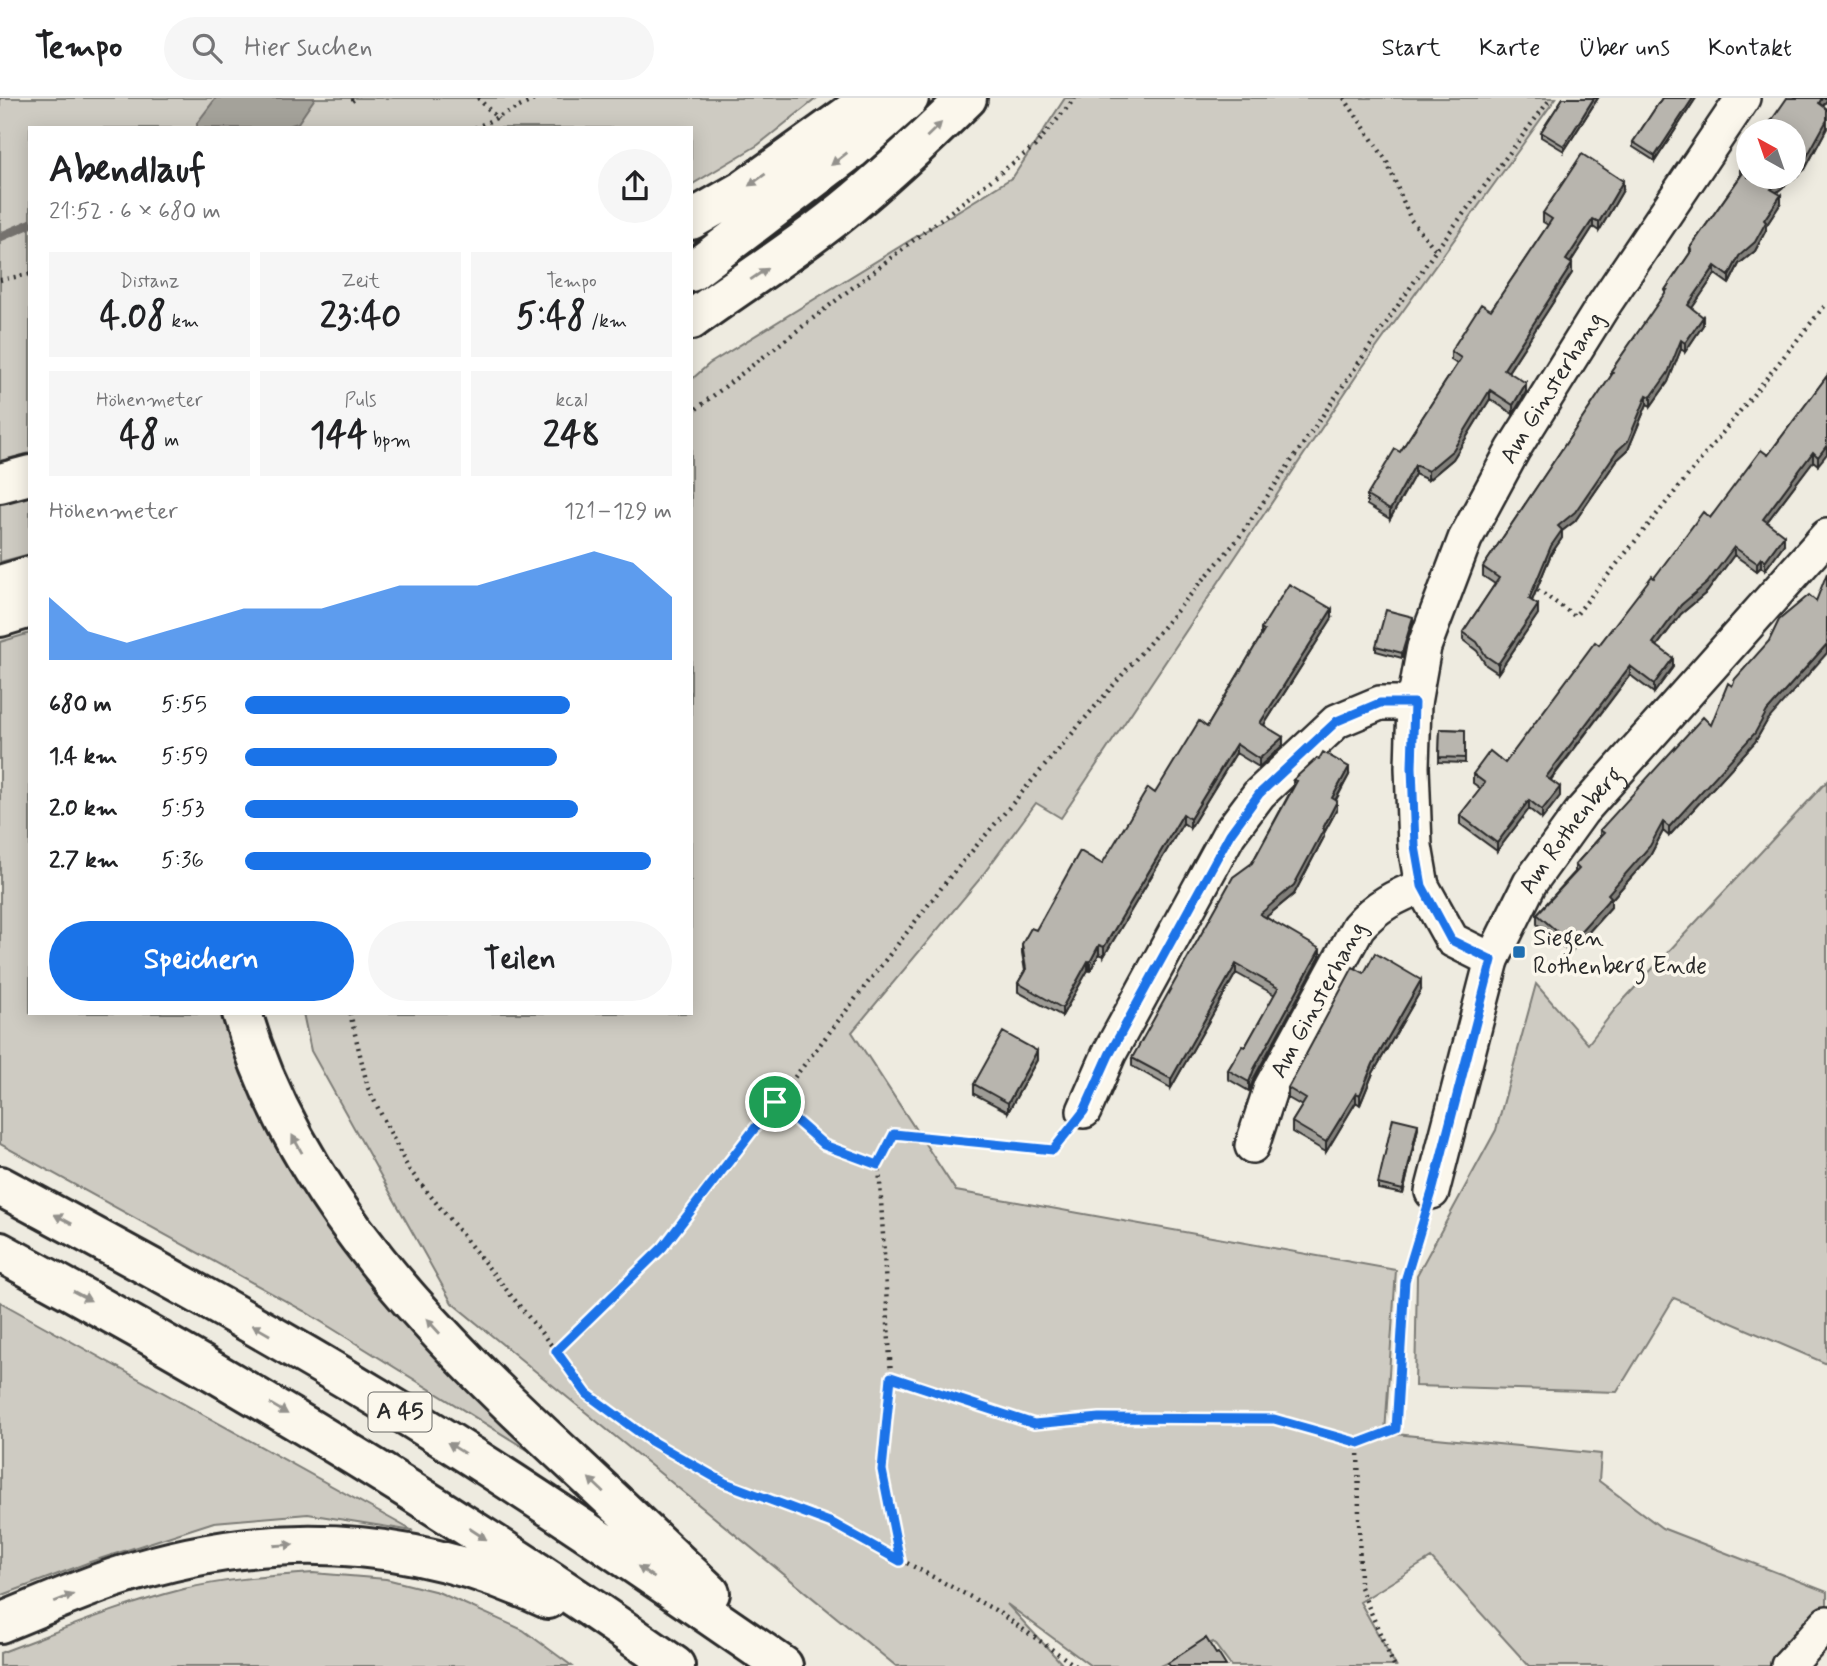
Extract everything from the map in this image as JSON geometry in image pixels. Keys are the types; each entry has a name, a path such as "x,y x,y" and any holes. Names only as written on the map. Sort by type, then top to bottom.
{"highway":[{"path":"693,219 745,189 873,98"},
{"path":"693,270 851,150 909,98"},
{"path":"695,317 774,263 844,210 909,154 967,98"},
{"path":"0,483 28,476"},
{"path":"0,585 28,577"},
{"path":"0,617 28,609"},
{"path":"243,1015 272,1097 300,1149 329,1197 400,1289 466,1362 519,1415 786,1666"},
{"name":"A 45","path":"0,1186 160,1271 379,1398 593,1535 786,1666"},
{"name":"A 45","path":"0,1252 152,1334 359,1457 552,1581 675,1666"},
{"path":"0,1623 114,1578 179,1560 246,1548 313,1543 391,1549 488,1576 536,1594 643,1643"}],"street":[{"name":"Am Ginsterhang","path":"1492,960 1451,940 1422,886 1415,846 1413,793 1414,703 1424,647 1465,539 1507,461 1601,309 1743,98"},
{"name":"Am Rothenberg","path":"1432,1192 1492,960 1530,883 1582,811 1827,536"},
{"path":"1084,1111 1109,1055 1223,846 1259,794 1337,721 1380,703 1414,703"},
{"name":"Am Ginsterhang","path":"1252,1146 1271,1087 1358,927 1381,905 1422,886"},
{"path":"1788,1666 1827,1623"}],"path":[{"path":"478,98 498,119"},
{"path":"480,126 538,98"},
{"path":"693,411 1035,146 1075,98"},
{"path":"1343,98 1386,160 1411,220 1436,250"},
{"path":"556,1351 663,1247 949,878 1238,539 1436,250 1551,98"},
{"path":"0,280 28,274"},
{"path":"1531,585 1575,616 1827,303"},
{"path":"350,1015 368,1088 408,1168 556,1351 587,1394 651,1441 725,1483 832,1523 995,1610 1076,1666"},
{"path":"775,1102 824,1145 878,1165"},
{"path":"900,1561 882,1470 891,1377 878,1165 894,1134 1053,1150 1084,1111"},
{"path":"891,1377 1034,1424 1100,1418 1274,1419 1359,1443 1396,1429 1405,1281 1432,1192"},
{"path":"1359,1443 1360,1587 1394,1666"}],"shaded area":[{"path":"0,98 817,98 758,145 693,184 693,126 28,126 28,454 0,461"},
{"path":"216,98 315,98 298,123 288,126 197,126"},
{"path":"1065,98 1556,98 1359,372 1061,818 1036,803 979,880 852,1032 956,1191 1396,1270 1385,1433 1601,1454 1599,1481 1662,1528 1827,1592 1827,1607 1773,1666 1529,1666 1431,1558 1360,1602 1396,1666 1231,1666 1213,1642 1161,1666 1091,1666 1007,1604 1064,1666 896,1666 452,1303 311,1051 303,1015 693,1015 693,378 709,364 1013,177"},
{"path":"28,495 28,555 0,562 0,502"},
{"path":"28,634 28,1015 233,1015 267,1109 571,1477 304,1311 0,1144 0,642"},
{"path":"1827,781 1827,1364 1674,1298 1617,1392 1415,1386 1417,1275 1496,1130 1536,984 1588,1044 1616,1008"},
{"path":"0,1302 413,1531 308,1514 214,1522 90,1562 0,1596"},
{"path":"313,1573 386,1579 438,1592 523,1630 572,1666 0,1666 0,1653 161,1595 232,1580"}],"building":[{"path":"1563,98 1594,98 1564,146 1541,132"},
{"path":"1662,98 1693,98 1655,156 1633,142"},
{"path":"1787,98 1822,98 1819,103 1827,109 1827,120 1806,158 1806,119 1772,119"},
{"path":"1582,154 1623,181 1599,222 1593,219 1566,260 1572,264 1504,369 1526,383 1513,405 1490,390 1453,450 1428,471 1415,465 1390,510 1367,496 1395,449 1400,452 1461,358 1451,351 1481,304 1491,310 1552,219 1543,213"},
{"path":"1736,183 1736,189 1771,189 1781,195 1764,220 1766,222 1755,242 1739,256 1729,276 1715,266 1688,305 1703,317 1685,343 1681,340 1668,373 1651,397 1647,395 1628,441 1617,451 1575,512 1558,526 1562,530 1551,546 1529,599 1538,605 1498,664 1486,656 1477,642 1463,632 1499,578 1483,567 1667,290 1692,250 1690,248"},
{"path":"1827,376 1827,445 1818,457 1813,452 1763,519 1784,535 1765,561 1761,558 1757,563 1734,547 1707,583 1681,605 1653,643 1673,658 1654,684 1630,666 1546,777 1560,787 1542,810 1529,800 1497,843 1460,815 1485,783 1473,774 1490,751 1505,763 1595,642 1599,645 1703,512 1710,518 1761,450 1768,455"},
{"path":"1827,573 1827,644 1767,711 1755,733 1669,827 1663,822 1650,846 1608,894 1611,897 1570,943 1537,914 1579,869 1575,865 1604,833 1600,830 1703,717 1711,725 1728,683 1732,686 1735,679 1769,641 1779,620 1809,595 1816,601"},
{"path":"1289,584 1332,609 1260,723 1283,737 1259,759 1236,744 1190,819 1183,814 1104,947 1099,945 1062,1008 1018,983 1026,969 1022,944 1031,928 1036,930 1080,851 1102,864 1148,788 1155,793 1199,721 1207,727"},
{"path":"1386,610 1413,617 1402,653 1376,646"},
{"path":"1440,729 1465,730 1465,758 1439,757"},
{"path":"1323,752 1349,767 1332,798 1337,801 1294,885 1260,914 1320,949 1249,1082 1228,1070 1242,1046 1245,1047 1278,988 1236,964 1171,1079 1132,1058 1233,877 1252,863 1297,781 1293,780 1319,759"},
{"path":"1375,953 1421,980 1373,1064 1360,1095 1356,1093 1326,1142 1292,1122 1306,1099 1288,1088 1353,967 1364,973"},
{"path":"1003,1032 1037,1051 1008,1103 974,1084"},
{"path":"1393,1118 1418,1124 1403,1190 1378,1184"},
{"path":"1206,1638 1226,1666 1170,1666 1168,1663"}],"waterway":[{"path":"0,237 28,225"}],"place":[{"name":"Siegen Rothenberg Ende","path":"1519,952"}],"route":[{"path":"1380,703 1414,703 1412,767 1415,846 1422,886 1451,940 1492,960 1432,1192 1405,1281 1396,1429 1359,1443 1274,1419 1100,1418 1034,1424 891,1377 882,1470 900,1561 832,1523 725,1483 651,1441 587,1394 556,1351 663,1247 775,1102 824,1145 878,1165 894,1134 1053,1150 1084,1111 1109,1055 1230,834 1259,794 1337,721 1380,703"}]}
